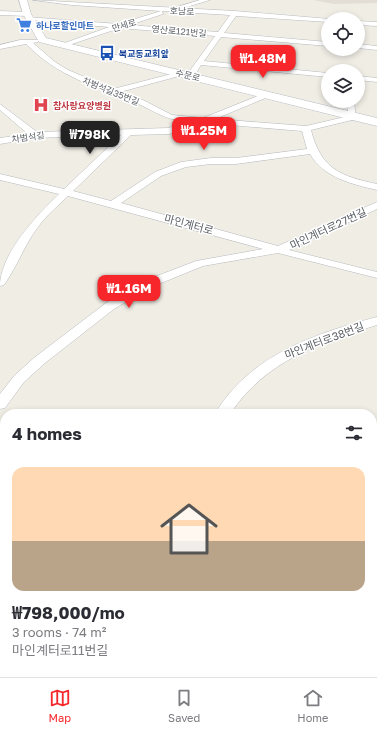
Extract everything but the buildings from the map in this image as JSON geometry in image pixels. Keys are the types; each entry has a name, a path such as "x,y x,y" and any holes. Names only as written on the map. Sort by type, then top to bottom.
{"street":[{"path":"0,47 42,40 28,16 23,0"},
{"name":"호남로","path":"36,0 167,11 235,13 321,19"},
{"name":"만세로","path":"64,45 90,34 122,27 167,11 207,0"},
{"name":"영산로121번길","path":"0,13 122,27 321,43"},
{"path":"111,92 185,74 199,62 235,13"},
{"path":"365,23 377,24"},
{"path":"0,40 24,42"},
{"name":"수문로","path":"42,40 377,122"},
{"name":"차범석길35번길","path":"24,42 60,69 111,92 140,102 168,116 203,121 306,129 353,117"},
{"path":"365,47 377,48"},
{"path":"199,62 321,74"},
{"path":"365,79 377,80"},
{"name":"차범석길","path":"0,141 35,134 169,131 203,121 265,95"},
{"path":"0,106 35,134"},
{"path":"351,108 353,117"},
{"path":"306,129 312,151 324,166 348,181 377,187"},
{"path":"0,282 10,268 30,230 37,221 128,133"},
{"path":"113,204 158,174 184,164 236,160 312,151"},
{"name":"마인계터로","path":"0,177 67,192 377,275"},
{"name":"마인계터로27번길","path":"279,250 377,205"},
{"path":"0,404 19,379 40,360 110,306 145,285 200,263 279,250"},
{"name":"마인계터로38번길","path":"225,409 229,401 247,381 282,356 312,343 377,321"}],"shaded area":[{"path":"313,0 377,0 377,3 334,4"}],"place":[{"name":"하나로할인마트","path":"24,25"},
{"name":"북교동교회앞","path":"107,53"},
{"name":"참사랑요양병원","path":"41,105"}]}
